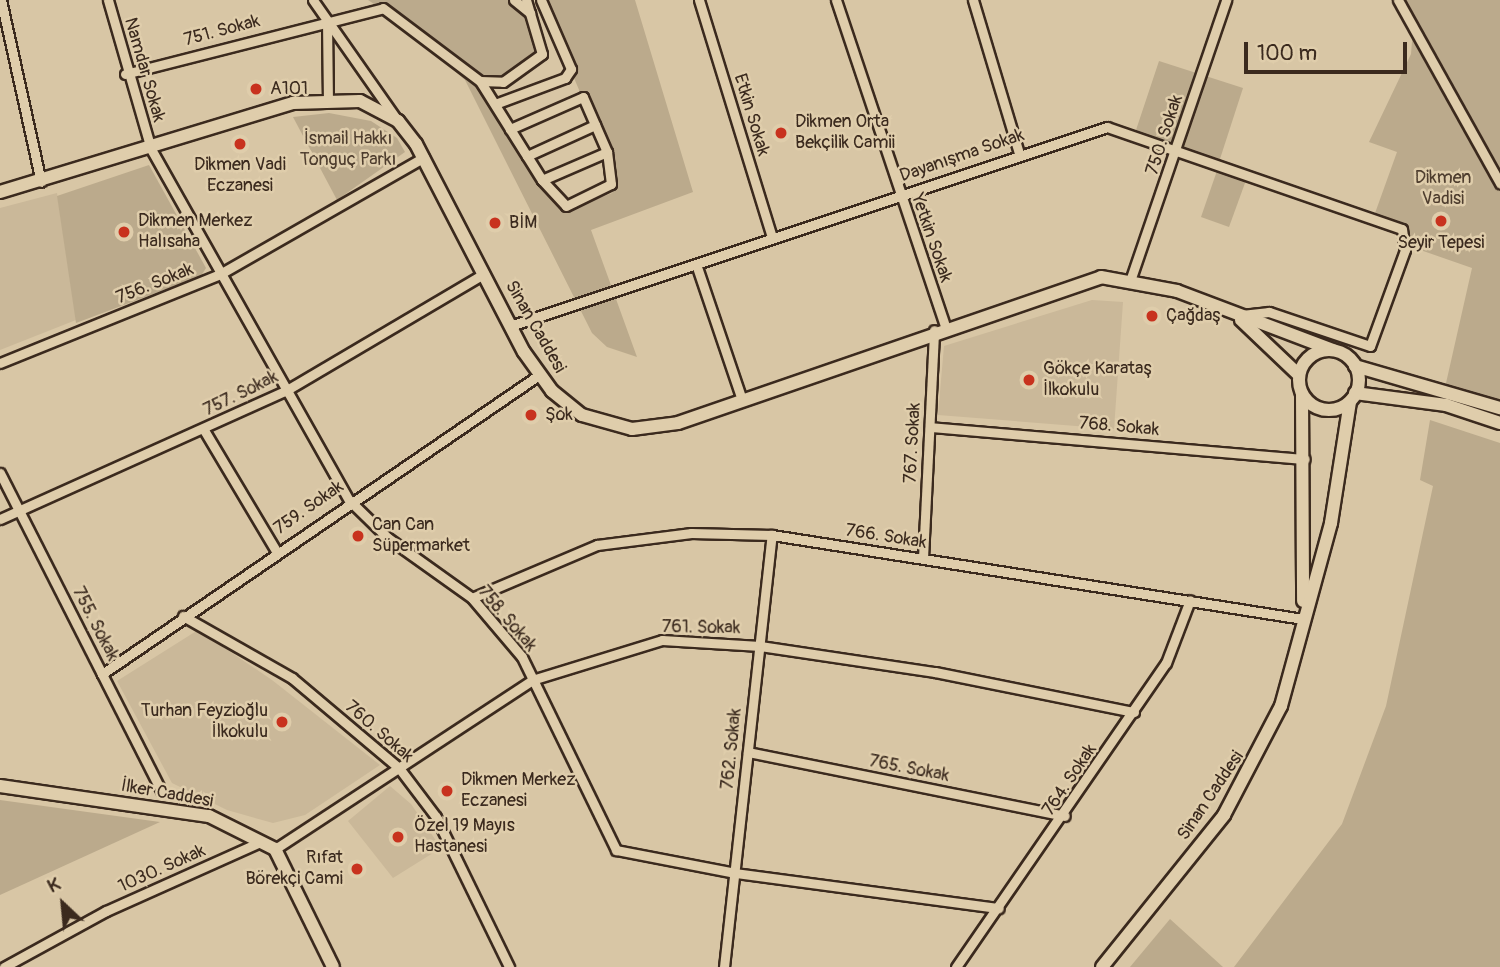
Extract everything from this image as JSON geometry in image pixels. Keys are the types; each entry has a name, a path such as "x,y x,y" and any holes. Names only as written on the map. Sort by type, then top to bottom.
{"main road":[{"name":"Sinan Caddesi","path":"0,192 151,149 274,108 328,98 360,101 398,121 424,157 510,326 539,375 582,415 632,429 678,423 940,328 1080,282 1131,278 1333,350"},
{"name":"Sinan Caddesi","path":"1236,315 1299,375"},
{"path":"1500,408 1448,399 1353,397 1324,409 1302,394 1299,375 1307,359 1333,350 1355,366 1448,399 1500,423"},
{"path":"1353,397 1355,366"},
{"name":"Sinan Caddesi","path":"1302,394 1305,459 1303,619"},
{"name":"Sinan Caddesi","path":"1102,967 1224,814 1258,758 1281,706 1331,523 1353,397"},
{"name":"İlker Caddesi","path":"0,786 209,816 275,849"},
{"path":"275,849 333,967"}],"street":[{"path":"2,0 41,182"},
{"name":"Namdar Sokak","path":"108,0 125,74 151,149"},
{"path":"313,0 398,121"},
{"path":"514,0 530,13"},
{"path":"480,81 503,82 537,61 543,43 526,0"},
{"path":"495,104 565,78 571,69 541,0"},
{"name":"Etkin Sokak","path":"699,0 772,238"},
{"name":"Yetkin Sokak","path":"836,0 900,194 940,328"},
{"path":"973,0 1019,153"},
{"name":"750. Sokak","path":"1131,278 1179,148 1226,0"},
{"path":"1398,0 1500,183"},
{"name":"751. Sokak","path":"125,74 327,19 383,8 480,81 542,180 566,206 611,184 607,152"},
{"path":"327,19 328,98"},
{"path":"510,129 583,97 607,152 542,180"},
{"path":"527,156 595,125"},
{"name":"Dayanışma Sokak","path":"510,326 1019,153 1107,127 1179,148 1386,220 1402,229 1405,250 1370,346 1269,312 1236,315"},
{"name":"758. Sokak","path":"151,149 285,391 349,500 388,538 472,598 522,657 616,850 734,873 999,908"},
{"name":"756. Sokak","path":"0,363 220,274 424,157"},
{"path":"695,264 742,400"},
{"name":"757. Sokak","path":"0,519 204,430 285,391 484,274"},
{"name":"767. Sokak","path":"923,558 930,427 940,328"},
{"name":"759. Sokak","path":"102,674 349,500 539,375"},
{"name":"768. Sokak","path":"930,427 1305,459"},
{"path":"204,430 276,551"},
{"name":"755. Sokak","path":"0,473 161,790"},
{"name":"766. Sokak","path":"472,598 597,545 691,533 772,536 1303,619"},
{"name":"762. Sokak","path":"724,967 772,536"},
{"name":"764. Sokak","path":"956,967 1065,816 1166,663 1190,600"},
{"name":"760. Sokak","path":"183,616 292,678 399,768 436,817 509,967"},
{"name":"761. Sokak","path":"275,849 532,680 662,640 760,646 1134,712"},
{"name":"765. Sokak","path":"748,752 1065,816"},
{"name":"1030. Sokak","path":"4,967 106,911 260,842"}],"shaded area":[{"path":"57,193 76,320 0,350 0,208"},
{"name":"Gökçe Karataş İlkokulu","path":"1092,300 1123,302 1114,429 938,415 944,346"},
{"path":"198,630 272,680 380,765 305,815 273,823 227,810 172,783 117,681"},
{"name":"Özel 19 Mayıs Hastanesi","path":"390,786 411,804 441,848 393,878 348,821"}],"green space":[{"path":"368,0 526,0 542,54 503,82 481,82 565,212 612,193 618,182 541,0 635,0 693,192 591,230 637,357 607,347 592,333 465,80 449,66 455,57"},
{"name":"Dikmen Vadisi","path":"1398,0 1500,0 1500,408 1444,392 1472,268 1406,245 1402,229 1374,216 1397,152 1369,142 1411,54 1413,28"},
{"path":"1159,61 1243,88 1219,162 1135,133"},
{"name":"İsmail Hakkı Tonguç Parkı","path":"329,113 371,121 397,138 405,152 337,200 293,117"},
{"path":"1220,162 1249,172 1229,227 1201,217"},
{"name":"Dikmen Merkez Halısaha","path":"149,165 206,268 201,276 76,323 57,196"},
{"path":"1430,420 1500,443 1500,967 1234,967 1342,824 1386,706 1433,486 1420,480"},
{"path":"0,800 160,822 0,895"},
{"path":"1170,919 1223,967 1130,967"}],"place":[{"name":"A101","path":"256,89"},
{"name":"Dikmen Orta Bekçilik Camii","path":"781,133"},
{"name":"Dikmen Vadi Eczanesi","path":"240,144"},
{"name":"Seyir Tepesi","path":"1441,221"},
{"name":"BİM","path":"495,223"},
{"name":"Dikmen Merkez Halısaha","path":"124,232"},
{"name":"Çağdaş","path":"1152,316"},
{"name":"Gökçe Karataş İlkokulu","path":"1029,380"},
{"name":"Şok","path":"531,415"},
{"name":"Can Can Süpermarket","path":"358,536"},
{"name":"Turhan Feyzioğlu İlkokulu","path":"282,722"},
{"name":"Dikmen Merkez Eczanesi","path":"447,791"},
{"name":"Özel 19 Mayıs Hastanesi","path":"398,837"},
{"name":"Rıfat Börekçi Cami","path":"357,869"}]}
